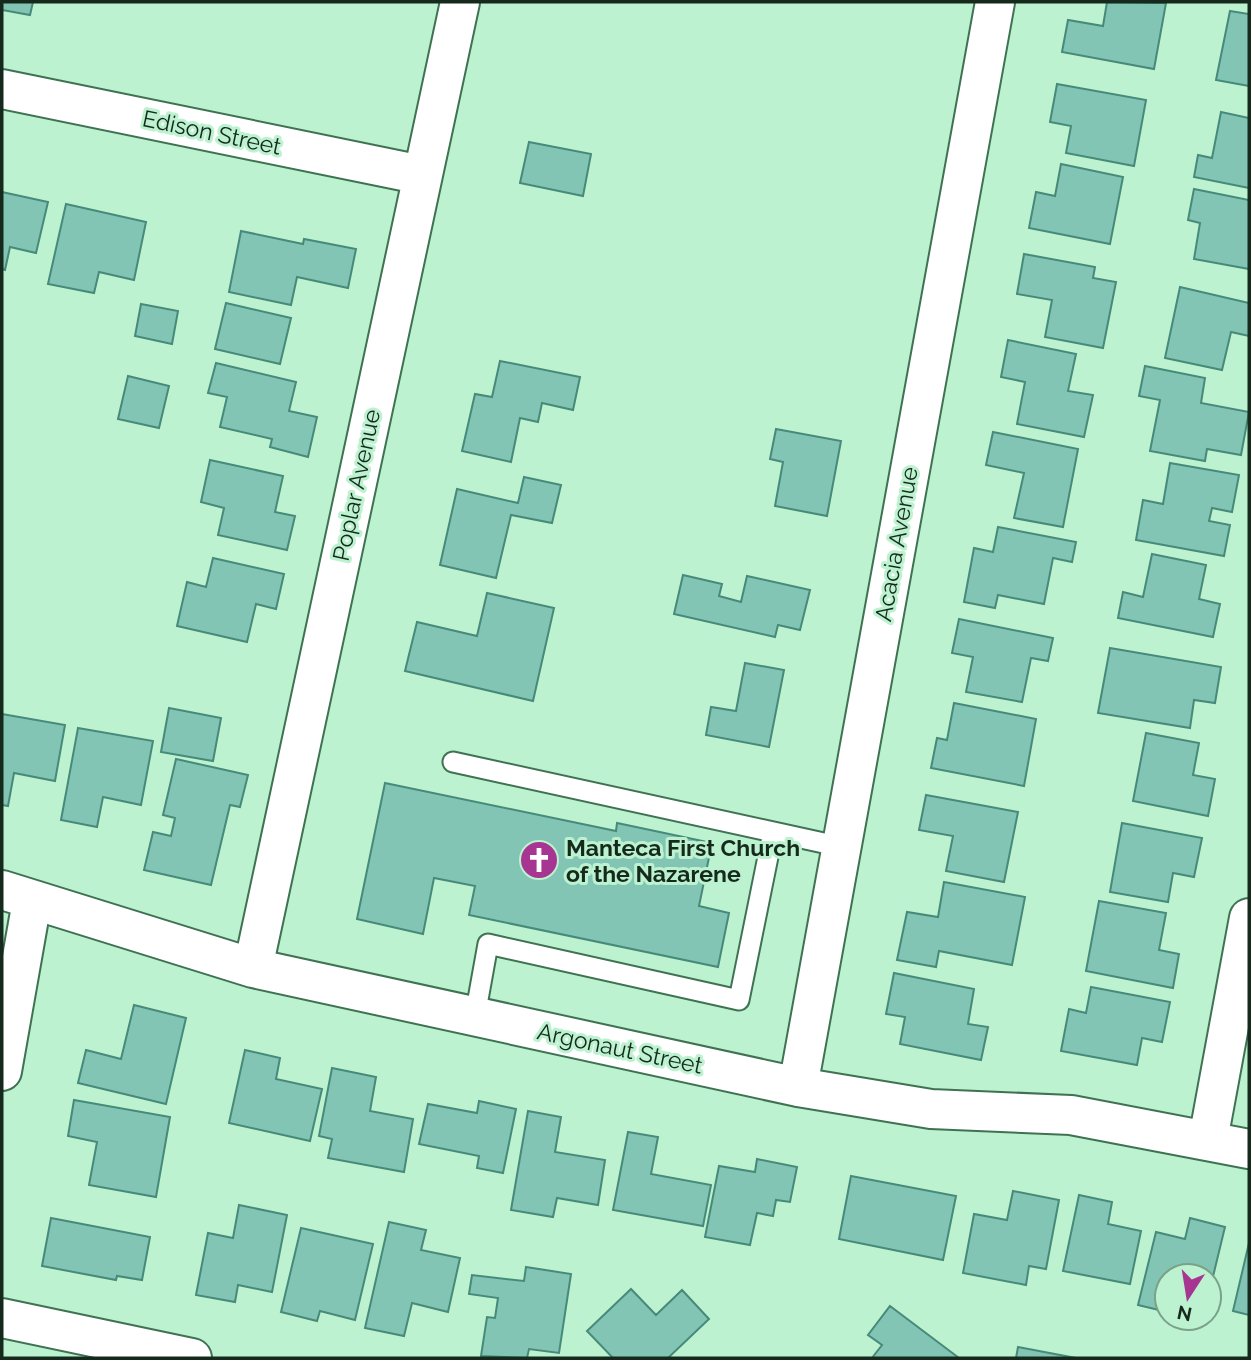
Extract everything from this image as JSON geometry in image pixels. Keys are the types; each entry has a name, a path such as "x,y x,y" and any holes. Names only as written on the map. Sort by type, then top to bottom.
{"street":[{"name":"Poplar Avenue","path":"253,968 460,2"},
{"name":"Acacia Avenue","path":"798,1087 995,2"},
{"name":"Edison Street","path":"2,89 422,175"},
{"name":"Argonaut Street","path":"17,896 253,968 798,1087 931,1109 1071,1115 1249,1149"},
{"path":"2,1071 17,896"},
{"path":"1208,1140 1249,918"},
{"path":"2,1318 192,1358"}],"lane":[{"path":"453,762 842,847"},
{"path":"475,1016 488,944 739,1000 773,832"}],"building":[{"path":"2,2 33,2 30,15 2,10"},
{"path":"1107,2 1166,3 1154,69 1062,52 1068,20 1103,26"},
{"path":"1230,11 1249,14 1249,86 1216,80"},
{"path":"1057,84 1146,100 1134,166 1066,153 1071,126 1050,122"},
{"path":"1221,112 1249,118 1249,188 1194,177 1198,155 1212,158"},
{"path":"529,142 591,154 583,196 520,183"},
{"path":"1061,164 1123,177 1110,244 1029,228 1036,192 1055,196"},
{"path":"1194,189 1249,200 1249,269 1194,259 1200,223 1188,220"},
{"path":"2,192 48,202 36,253 10,247 5,270 2,269"},
{"path":"66,204 146,222 134,280 99,272 94,293 48,284"},
{"path":"241,231 303,244 304,239 356,249 348,288 297,277 291,305 229,292"},
{"path":"1024,254 1095,267 1093,278 1116,282 1103,348 1045,337 1052,300 1017,294"},
{"path":"1180,287 1249,303 1249,336 1231,332 1222,370 1165,358"},
{"path":"226,303 291,318 280,364 215,349"},
{"path":"141,304 178,311 172,344 135,336"},
{"path":"1008,340 1076,354 1068,391 1093,395 1084,437 1017,424 1025,382 1001,377"},
{"path":"500,361 580,377 573,410 542,403 538,422 520,418 511,462 462,451 475,394 492,397"},
{"path":"216,363 296,382 289,411 317,417 308,457 270,447 272,439 220,427 227,397 208,393"},
{"path":"1145,366 1205,378 1201,403 1249,412 1241,455 1207,449 1205,461 1150,451 1160,400 1139,396"},
{"path":"128,376 169,386 159,428 118,419"},
{"path":"776,429 841,441 827,516 775,506 783,462 770,459"},
{"path":"993,432 1078,449 1063,527 1014,518 1024,473 986,465"},
{"path":"210,460 283,476 275,512 295,516 287,550 218,535 224,508 201,502"},
{"path":"1170,463 1239,475 1232,512 1212,508 1209,521 1230,525 1224,556 1136,540 1143,500 1163,504"},
{"path":"524,477 561,485 552,523 511,515 496,578 440,565 457,489 518,503"},
{"path":"998,527 1076,542 1072,562 1053,558 1044,604 998,595 995,608 964,602 974,548 993,552"},
{"path":"1152,554 1206,565 1199,599 1220,604 1213,637 1118,618 1123,592 1143,597"},
{"path":"213,558 284,574 276,609 256,604 247,642 177,626 187,582 206,587"},
{"path":"683,575 722,584 719,596 741,602 747,576 810,590 800,630 778,625 775,637 674,614"},
{"path":"487,593 554,608 533,701 405,671 417,622 477,636"},
{"path":"959,619 1053,638 1048,661 1031,658 1022,702 966,692 973,657 952,653"},
{"path":"1110,648 1221,667 1215,703 1194,700 1190,728 1098,713"},
{"path":"745,663 784,670 769,747 706,735 711,707 736,711"},
{"path":"954,703 1036,719 1024,786 931,768 937,738 947,740"},
{"path":"169,708 221,718 213,761 161,752"},
{"path":"2,714 65,725 55,781 14,773 8,806 2,805"},
{"path":"78,728 153,741 141,805 103,797 97,827 61,820"},
{"path":"1146,733 1199,743 1193,775 1215,779 1208,816 1133,801"},
{"path":"176,759 248,775 240,807 230,805 211,885 144,870 153,832 171,836 175,818 163,815"},
{"name":"Manteca First Church of the Nazarene","path":"385,783 616,831 617,823 712,843 699,906 729,913 718,967 469,915 475,886 434,878 423,934 357,919"},
{"path":"926,795 1018,812 1004,882 946,871 953,836 919,830"},
{"path":"1122,823 1202,838 1194,877 1173,873 1168,902 1110,892"},
{"path":"944,882 1025,897 1012,965 939,951 936,967 897,960 907,912 938,917"},
{"path":"1099,901 1166,913 1159,950 1179,954 1173,988 1086,971"},
{"path":"894,973 974,989 968,1024 988,1027 981,1060 900,1044 905,1017 886,1014"},
{"path":"1091,987 1170,1002 1162,1042 1142,1038 1137,1065 1061,1051 1069,1009 1086,1013"},
{"path":"134,1005 186,1018 166,1104 78,1083 86,1050 121,1059"},
{"path":"245,1050 280,1058 276,1079 322,1089 310,1141 229,1123"},
{"path":"332,1068 376,1077 370,1111 413,1119 404,1172 328,1158 332,1139 319,1136"},
{"path":"74,1100 170,1117 156,1197 89,1185 97,1142 68,1136"},
{"path":"479,1101 516,1109 503,1173 477,1168 479,1156 419,1144 428,1104 477,1113"},
{"path":"528,1111 561,1117 555,1152 605,1160 598,1205 557,1198 553,1217 511,1210"},
{"path":"628,1132 658,1137 651,1174 711,1185 703,1226 613,1210"},
{"path":"757,1159 797,1167 790,1202 776,1200 773,1216 757,1213 750,1245 705,1237 719,1166 755,1172"},
{"path":"851,1176 956,1196 943,1260 839,1239"},
{"path":"1013,1191 1059,1200 1046,1269 1029,1266 1026,1285 963,1273 974,1214 1007,1220"},
{"path":"1079,1195 1112,1202 1108,1224 1141,1231 1130,1284 1063,1271"},
{"path":"239,1205 287,1215 272,1292 238,1285 235,1302 196,1295 208,1233 233,1238"},
{"path":"51,1218 150,1237 142,1280 117,1276 116,1280 42,1266"},
{"path":"1190,1218 1225,1227 1217,1262 1153,1262 1153,1309 1138,1305 1156,1232 1185,1239"},
{"path":"389,1222 426,1230 421,1250 460,1258 448,1312 412,1303 404,1336 365,1328"},
{"path":"301,1228 373,1244 355,1320 320,1311 317,1321 281,1312"},
{"path":"1249,1243 1249,1315 1233,1311"},
{"path":"526,1267 571,1274 559,1353 529,1349 527,1358 481,1356 487,1317 495,1318 498,1298 469,1294 472,1275 524,1281"},
{"path":"631,1289 656,1315 682,1290 709,1319 668,1358 613,1358 587,1331"},
{"path":"890,1306 959,1358 872,1358 882,1345 868,1335"},
{"path":"1018,1347 1076,1358 1016,1358"}],"place":[{"name":"Manteca First Church of the Nazarene","path":"539,860"}]}
